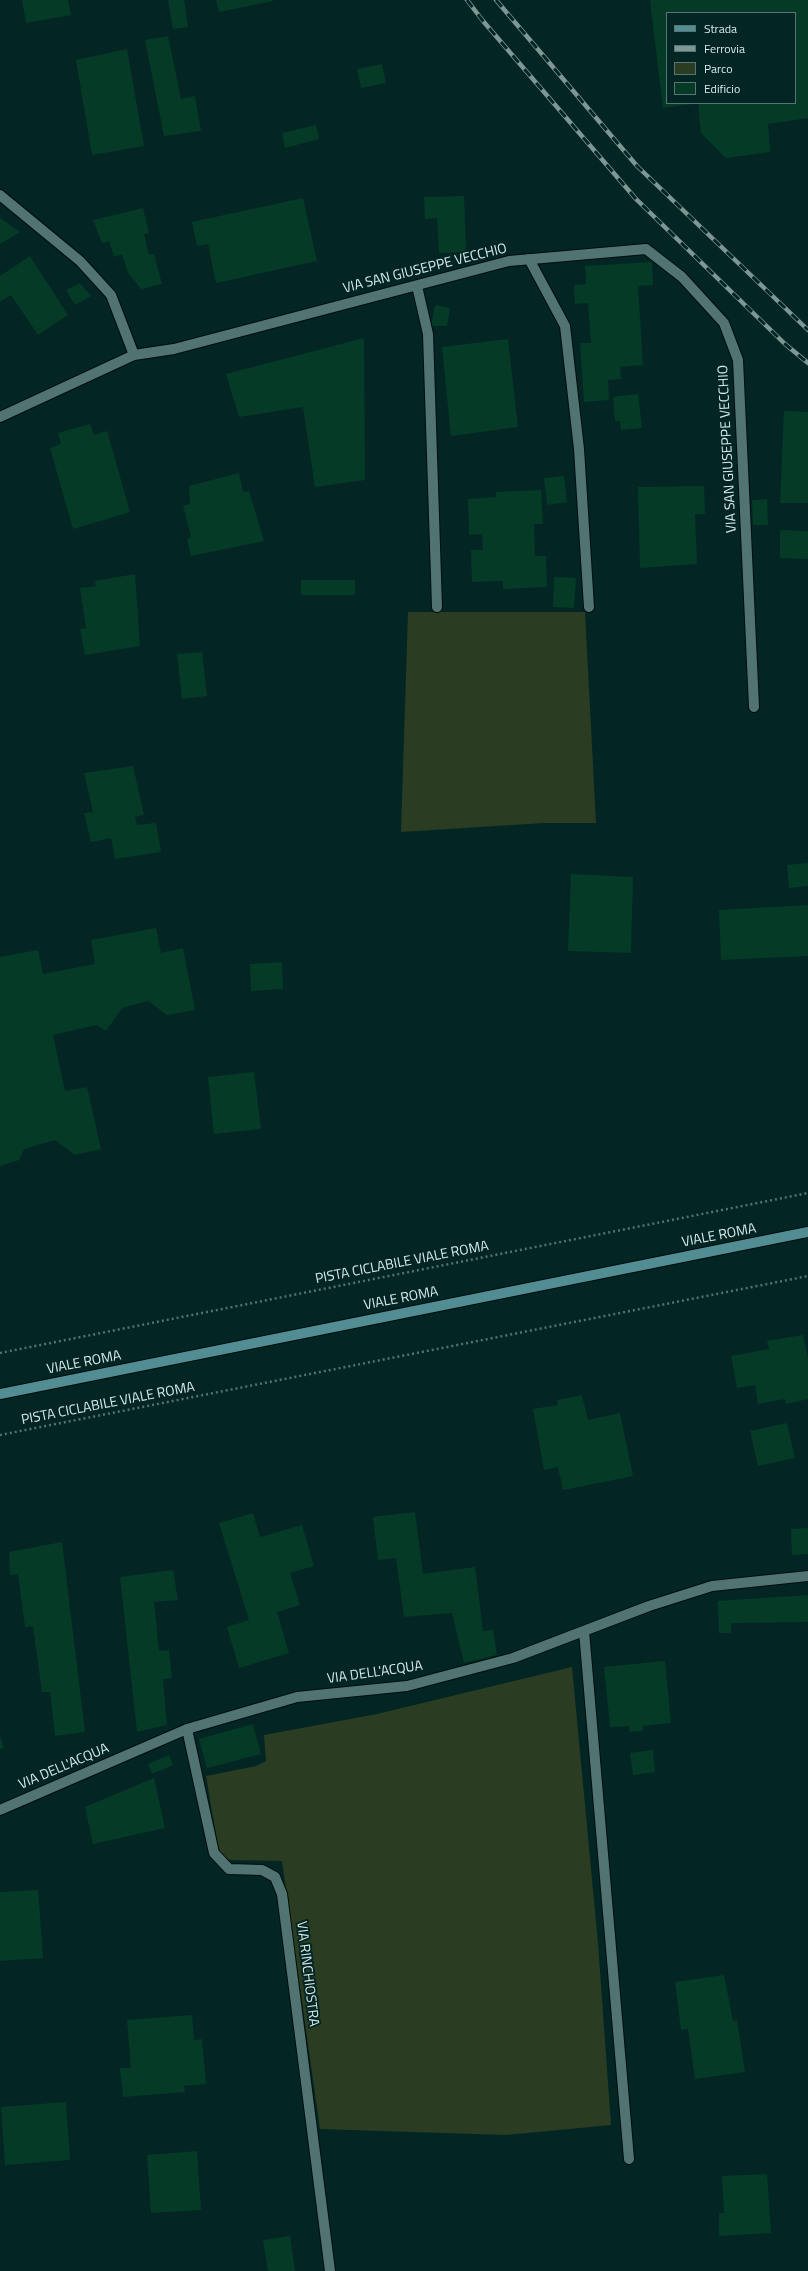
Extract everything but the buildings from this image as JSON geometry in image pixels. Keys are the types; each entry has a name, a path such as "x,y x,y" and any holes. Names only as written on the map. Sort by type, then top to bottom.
{"main road":[{"name":"VIALE ROMA","path":"0,1394 808,1232"}],"street":[{"path":"0,195 80,261 111,295 134,355"},
{"name":"VIA SAN GIUSEPPE VECCHIO","path":"0,417 134,355 174,348 509,261 646,249 682,277 724,323 738,360 754,707"},
{"path":"529,259 564,326 579,449 589,607"},
{"path":"417,286 428,334 437,607"},
{"name":"VIA DELL'ACQUA","path":"0,1810 187,1729 297,1697 407,1686 513,1658 649,1606 712,1586 808,1576"},
{"path":"584,1631 629,2159"},
{"name":"VIA RINCHIOSTRA","path":"187,1729 214,1853 229,1869 262,1870 275,1877 282,1894 330,2271"}],"path":[{"name":"PISTA CICLABILE VIALE ROMA","path":"0,1353 808,1193"},
{"name":"PISTA CICLABILE VIALE ROMA","path":"0,1435 808,1276"}],"green space":[{"path":"408,612 585,612 596,823 544,823 401,832"},
{"path":"572,1667 598,1943 611,2125 506,2135 320,2129 282,1861 231,1860 222,1857 218,1847 206,1776 256,1766 266,1761 264,1735 377,1714"}],"railway":[{"path":"467,0 483,21 636,199 785,344 808,363"},
{"path":"496,0 637,166 808,330"}]}
